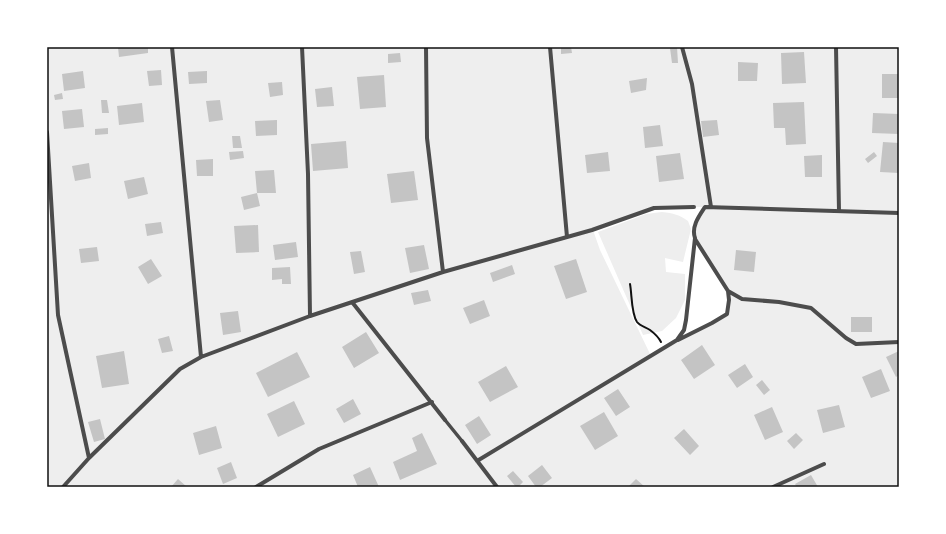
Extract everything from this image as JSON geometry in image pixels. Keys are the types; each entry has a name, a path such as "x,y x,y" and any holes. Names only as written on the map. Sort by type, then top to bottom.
{"street":[{"path":"172,47 201,357"},
{"path":"302,47 308,174 310,316"},
{"path":"426,47 427,138 443,272"},
{"path":"550,47 567,237"},
{"path":"682,47 692,84 712,207"},
{"path":"836,47 839,211"},
{"path":"47,132 58,314 89,458"},
{"path":"63,487 89,458 180,370 201,357 310,316 443,272 592,230 654,208 694,207"},
{"path":"477,461 664,348 727,314 730,300 728,291 693,233 697,219 705,207 899,214"},
{"path":"678,340 684,330 686,320 695,238"},
{"path":"728,291 742,299 779,302 811,308 846,338 856,344 899,342"},
{"path":"352,302 432,402 497,487"},
{"path":"256,487 320,449 432,402"},
{"path":"773,487 824,464"}],"path":[{"path":"630,284 632,292 631,302 636,320 638,323 651,330 660,339 664,348"}],"shaded area":[{"path":"47,47 899,47 899,487 47,487","holes":["705,207 693,233 728,291 727,314 651,356 600,250 593,230 654,208"]},
{"path":"662,212 682,217 688,221 691,229 683,262 665,258 666,272 685,274 685,300 676,318 662,331 643,335 598,232 646,214"}],"building":[{"path":"118,47 148,47 148,53 119,57"},
{"path":"561,47 571,47 572,53 561,54"},
{"path":"677,47 678,63 672,63 670,48"},
{"path":"804,52 806,83 782,84 781,53"},
{"path":"400,53 401,62 388,63 388,54"},
{"path":"738,62 758,63 757,81 738,81"},
{"path":"161,70 162,85 149,86 147,71"},
{"path":"83,71 85,88 64,91 62,74"},
{"path":"207,71 207,83 189,84 188,72"},
{"path":"882,74 899,74 899,98 882,98"},
{"path":"384,75 386,107 360,109 357,77"},
{"path":"647,78 646,90 631,93 629,81"},
{"path":"282,82 283,95 270,97 268,83"},
{"path":"332,87 334,106 317,107 315,89"},
{"path":"62,93 63,99 55,100 54,95"},
{"path":"101,100 107,100 109,113 102,113"},
{"path":"220,100 223,120 209,122 206,101"},
{"path":"804,102 806,144 786,145 785,128 774,128 773,103"},
{"path":"142,103 144,122 119,125 117,106"},
{"path":"82,109 84,127 64,129 62,111"},
{"path":"873,113 899,114 899,134 872,133"},
{"path":"277,120 277,135 256,136 255,121"},
{"path":"717,120 719,135 703,137 701,121"},
{"path":"660,125 663,146 645,148 643,127"},
{"path":"108,128 108,134 95,135 95,129"},
{"path":"232,136 240,136 242,148 233,148"},
{"path":"346,141 348,168 313,171 311,144"},
{"path":"883,142 899,143 899,173 880,172"},
{"path":"243,151 244,158 230,160 229,152"},
{"path":"608,152 610,171 587,173 585,155"},
{"path":"874,152 877,156 868,163 865,159"},
{"path":"680,153 684,179 659,182 656,156"},
{"path":"822,155 822,177 805,177 804,156"},
{"path":"213,159 213,176 197,176 196,160"},
{"path":"89,163 91,178 75,181 72,166"},
{"path":"274,170 276,193 257,193 255,171"},
{"path":"414,171 418,200 391,203 387,174"},
{"path":"144,177 148,194 128,199 124,181"},
{"path":"257,193 260,206 244,210 241,197"},
{"path":"161,222 163,233 147,236 145,224"},
{"path":"258,225 259,252 236,253 234,226"},
{"path":"296,242 298,257 275,260 273,245"},
{"path":"424,245 429,269 410,273 405,248"},
{"path":"97,247 99,261 81,263 79,249"},
{"path":"736,250 756,252 754,272 734,270"},
{"path":"361,251 365,272 354,274 350,252"},
{"path":"151,259 162,276 148,284 138,267"},
{"path":"576,259 587,292 566,299 554,266"},
{"path":"512,265 515,274 493,282 490,273"},
{"path":"290,267 291,284 282,284 282,279 272,280 272,268"},
{"path":"428,290 431,301 414,305 411,293"},
{"path":"484,300 490,316 470,324 463,308"},
{"path":"238,311 241,332 223,335 220,313"},
{"path":"851,317 872,317 872,332 851,332"},
{"path":"366,332 379,353 354,368 342,347"},
{"path":"169,336 173,351 162,353 158,339"},
{"path":"702,345 715,365 694,379 681,360"},
{"path":"124,351 129,384 102,388 96,356"},
{"path":"899,351 899,375 896,377 886,357"},
{"path":"297,352 310,377 268,397 256,373"},
{"path":"745,364 753,377 737,388 728,375"},
{"path":"506,366 518,387 490,402 478,382"},
{"path":"881,369 890,391 871,398 862,377"},
{"path":"762,380 770,390 764,395 756,385"},
{"path":"618,389 630,407 616,416 604,398"},
{"path":"353,399 361,414 344,423 336,409"},
{"path":"294,401 305,424 278,437 267,414"},
{"path":"839,405 845,427 823,433 817,410"},
{"path":"772,407 783,432 765,440 754,415"},
{"path":"604,412 618,436 595,450 580,426"},
{"path":"479,416 491,435 477,444 465,425"},
{"path":"100,419 105,439 94,442 88,422"},
{"path":"216,426 222,448 199,455 193,433"},
{"path":"684,429 699,446 690,455 674,438"},
{"path":"422,433 437,464 400,480 393,462 417,451 412,438"},
{"path":"796,433 803,440 794,449 787,441"},
{"path":"231,462 237,478 223,484 217,468"},
{"path":"542,465 552,478 540,487 536,487 528,476"},
{"path":"370,467 379,487 358,487 353,475"},
{"path":"513,471 523,482 518,487 516,487 507,476"},
{"path":"811,475 818,487 797,487 795,484"},
{"path":"178,479 187,487 171,487"},
{"path":"636,479 645,487 628,487"}]}
